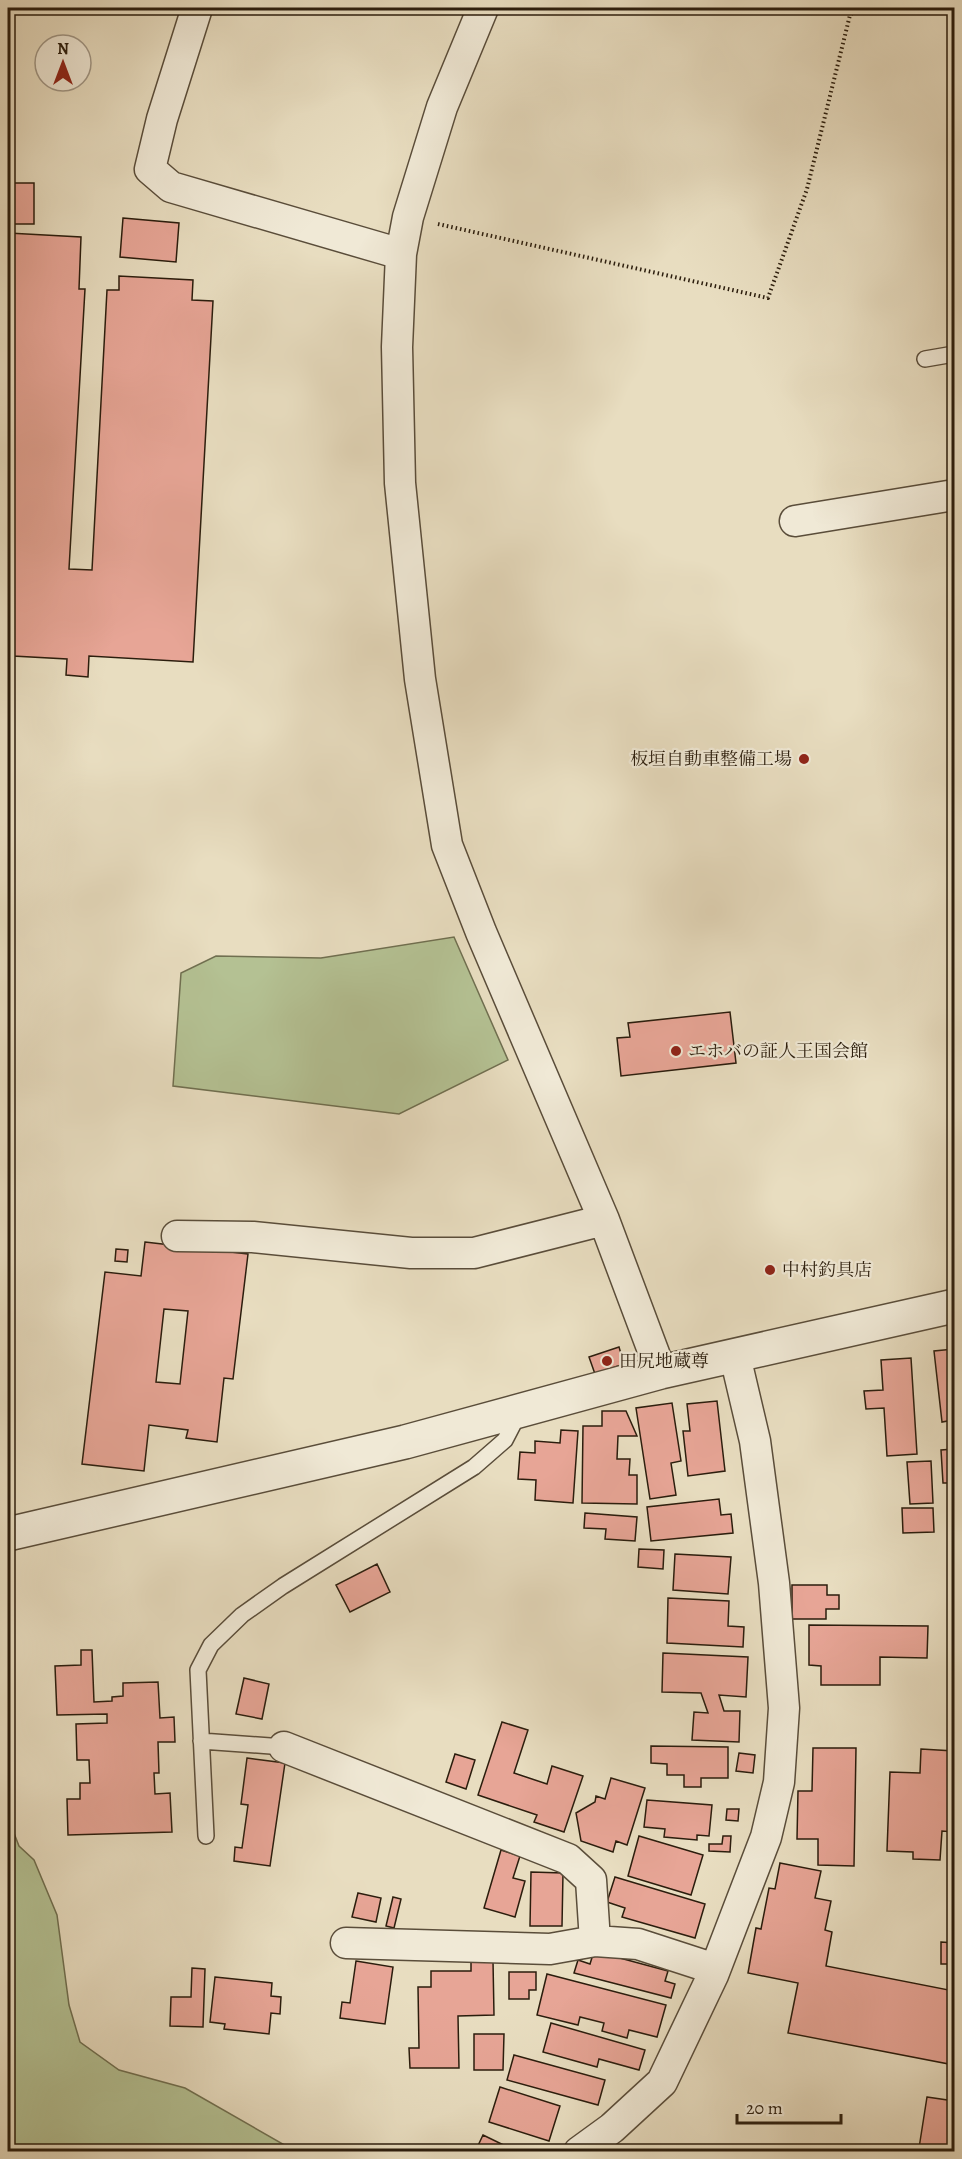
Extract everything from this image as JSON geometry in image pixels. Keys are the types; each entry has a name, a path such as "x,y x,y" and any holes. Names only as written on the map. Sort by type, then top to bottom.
{"street":[{"path":"197,8 162,119 150,170 171,187 401,254"},
{"path":"483,8 442,107 408,217 401,254 396,347 400,483 420,679 447,845 481,932 604,1220 661,1372"},
{"path":"795,521 954,495"},
{"path":"177,1236 253,1237 411,1253 474,1253 604,1220"},
{"path":"8,1534 405,1442 661,1372 954,1306"},
{"path":"579,2151 612,2128 662,2082 715,1969 766,1837 779,1782 784,1708 774,1583 755,1441 735,1356"},
{"path":"284,1747 568,1858 591,1880 595,1941"},
{"path":"346,1943 550,1949 595,1941 638,1944 715,1969"}],"lane":[{"path":"925,359 954,354"},
{"path":"206,1836 198,1670 212,1645 242,1615 283,1586 474,1467 505,1440 520,1410"},
{"path":"201,1741 284,1747"}],"path":[{"path":"408,217 768,298 807,189 850,15 859,8"}],"green space":[{"path":"454,937 508,1060 399,1114 173,1086 181,973 216,956 321,958"},
{"path":"8,1800 12,1828 19,1846 34,1860 57,1915 69,2005 80,2042 119,2070 185,2088 295,2151 8,2151"}],"building":[{"path":"8,183 34,183 34,224 8,224"},
{"path":"123,218 179,223 176,262 120,257"},
{"path":"8,233 81,237 79,289 85,289 69,569 92,570 107,290 119,290 119,276 193,280 192,300 213,301 193,662 89,656 88,677 66,675 67,659 13,656 14,628 8,627"},
{"name":"エホバの証人王国会館","path":"730,1012 736,1063 621,1076 617,1038 630,1037 628,1023"},
{"path":"145,1242 248,1254 233,1379 224,1378 217,1442 186,1438 188,1430 149,1425 144,1471 82,1464 105,1272 141,1276","holes":["164,1309 188,1311 180,1384 156,1382"]},
{"path":"116,1249 128,1250 127,1262 115,1261"},
{"name":"田尻地蔵尊","path":"619,1347 624,1364 595,1374 589,1357"},
{"path":"954,1349 954,1430 953,1420 942,1422 934,1351"},
{"path":"911,1358 917,1454 887,1456 884,1408 866,1409 864,1391 883,1390 881,1360"},
{"path":"717,1401 725,1471 688,1476 683,1431 690,1431 687,1404"},
{"path":"672,1403 681,1461 671,1463 676,1495 650,1499 636,1408"},
{"path":"602,1411 626,1411 637,1436 618,1436 617,1459 630,1459 629,1475 637,1475 637,1504 582,1503 583,1426 602,1426"},
{"path":"561,1430 578,1431 573,1503 535,1500 536,1480 518,1479 520,1452 535,1453 535,1441 560,1443"},
{"path":"954,1449 954,1483 943,1483 941,1450"},
{"path":"931,1461 933,1503 910,1504 907,1462"},
{"path":"719,1499 721,1515 731,1514 733,1533 651,1541 647,1507"},
{"path":"902,1508 933,1508 934,1532 903,1533"},
{"path":"585,1513 637,1517 635,1541 605,1539 606,1529 584,1528"},
{"path":"639,1549 664,1550 663,1569 638,1567"},
{"path":"675,1554 731,1557 728,1594 673,1590"},
{"path":"377,1564 390,1592 350,1612 336,1585"},
{"path":"792,1585 827,1585 827,1595 839,1595 839,1609 826,1609 826,1619 792,1619"},
{"path":"668,1598 729,1601 728,1626 744,1627 743,1647 667,1643"},
{"path":"809,1625 928,1626 927,1658 880,1657 880,1685 821,1685 821,1666 809,1665"},
{"path":"81,1650 92,1650 94,1702 112,1701 112,1697 123,1696 123,1683 158,1682 160,1718 174,1717 175,1742 158,1742 159,1773 154,1773 155,1794 170,1793 172,1832 68,1835 67,1799 80,1799 80,1783 90,1783 89,1760 77,1760 76,1724 107,1723 107,1714 57,1715 55,1666 81,1665"},
{"path":"663,1653 748,1657 746,1697 719,1695 724,1711 740,1711 739,1742 692,1740 694,1712 708,1713 701,1693 662,1692"},
{"path":"244,1678 269,1684 262,1719 236,1714"},
{"path":"502,1722 528,1730 514,1773 547,1784 552,1766 583,1776 564,1832 534,1822 537,1815 478,1795"},
{"path":"651,1746 728,1747 728,1778 701,1778 701,1787 684,1787 684,1775 667,1775 667,1764 651,1763"},
{"path":"813,1748 856,1748 854,1866 818,1865 818,1839 797,1839 798,1791 812,1791"},
{"path":"921,1749 954,1751 954,1832 942,1831 940,1860 913,1859 913,1852 887,1851 890,1772 920,1773"},
{"path":"739,1753 755,1755 753,1773 736,1771"},
{"path":"455,1754 475,1760 466,1789 446,1782"},
{"path":"247,1758 285,1763 270,1866 234,1861 235,1847 242,1848 248,1805 241,1804"},
{"path":"611,1778 645,1788 627,1845 616,1841 613,1852 581,1841 576,1813 595,1802 596,1796 605,1799"},
{"path":"647,1800 712,1805 709,1836 697,1835 697,1840 664,1837 665,1829 644,1827"},
{"path":"727,1809 739,1809 738,1821 726,1820"},
{"path":"639,1836 703,1855 691,1895 628,1876"},
{"path":"723,1836 731,1836 730,1852 709,1851 709,1844 722,1844"},
{"path":"501,1850 520,1856 513,1878 525,1881 515,1917 484,1908"},
{"path":"780,1863 821,1871 815,1898 831,1901 825,1930 832,1932 826,1966 954,1991 954,2065 788,2033 798,1983 748,1973 756,1928 761,1929 769,1888 775,1889"},
{"path":"531,1872 563,1873 562,1926 530,1926"},
{"path":"615,1877 705,1904 695,1938 622,1917 625,1908 607,1902"},
{"path":"358,1893 381,1898 376,1922 352,1917"},
{"path":"393,1897 401,1899 394,1928 386,1926"},
{"path":"941,1942 954,1943 954,1964 941,1964"},
{"path":"594,1951 668,1971 665,1981 675,1984 671,1998 574,1973 578,1960 590,1964"},
{"path":"356,1961 393,1967 385,2024 340,2018 342,2002 350,2003"},
{"path":"471,1961 493,1961 494,2015 458,2016 459,2068 410,2068 409,2048 419,2048 418,1987 431,1987 431,1971 471,1971"},
{"path":"192,1968 205,1969 203,2027 170,2026 171,1997 191,1997"},
{"path":"509,1972 536,1972 536,1990 529,1990 529,1999 509,1999"},
{"path":"547,1974 666,2005 657,2037 629,2030 627,2038 602,2031 604,2023 580,2017 578,2025 537,2015"},
{"path":"215,1977 272,1983 271,1996 281,1997 280,2014 271,2013 269,2034 224,2029 225,2024 210,2022"},
{"path":"551,2023 645,2050 639,2070 599,2059 597,2067 543,2052"},
{"path":"474,2034 504,2034 503,2070 474,2070"},
{"path":"514,2055 605,2080 598,2105 507,2080"},
{"path":"500,2087 560,2106 549,2141 489,2122"},
{"path":"927,2097 954,2101 954,2152 919,2148"},
{"path":"483,2135 516,2151 475,2152"}],"place":[{"name":"板垣自動車整備工場","path":"804,759"},
{"name":"エホバの証人王国会館","path":"676,1051"},
{"name":"中村釣具店","path":"770,1270"},
{"name":"田尻地蔵尊","path":"607,1361"}]}
